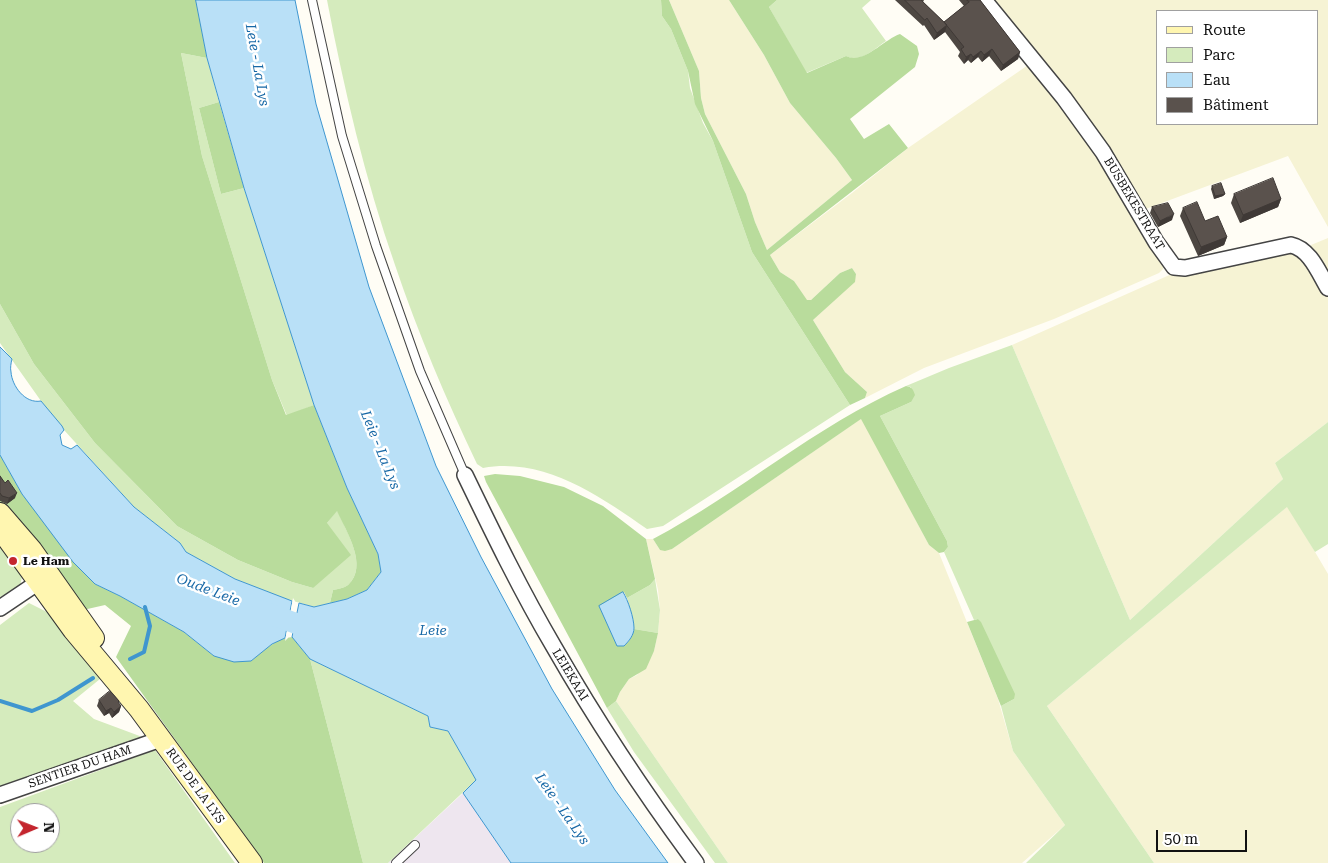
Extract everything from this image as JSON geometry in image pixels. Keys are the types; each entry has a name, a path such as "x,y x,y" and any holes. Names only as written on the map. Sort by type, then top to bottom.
{"main road":[{"path":"0,513 23,540 43,578"},
{"path":"0,529 43,578"},
{"name":"RUE DE LA LYS","path":"43,578 69,601 99,644 139,709"},
{"name":"RUE DE LA LYS","path":"43,578 73,630 139,709 252,863"}],"street":[{"name":"BUSBEKESTRAAT","path":"984,0 1064,98 1097,144 1156,242 1174,267 1185,268 1291,245 1298,246 1307,255 1328,288"},
{"name":"LEIEKAAI","path":"465,475 518,583 563,663 612,743 696,863"},
{"path":"0,608 43,578"},
{"name":"SENTIER DU HAM","path":"0,795 161,739"}],"lane":[{"path":"312,0 342,136 376,246 420,371 465,475"},
{"path":"396,863 415,845"}],"shaded area":[{"path":"669,0 729,0 764,55 790,103 852,180 767,250 746,194 705,114 701,98 699,71"},
{"path":"989,0 1328,0 1328,227 1288,156 1143,210"},
{"path":"1031,63 1090,140 1165,264 1163,269 1159,273 1054,319 924,368 865,398 867,392 845,372 813,320 854,282 856,274 852,268 840,273 811,300 806,300 794,281 780,272 770,255 908,148"},
{"path":"1328,238 1328,282 1310,253 1311,245"},
{"path":"1286,249 1302,254 1328,294 1328,422 1275,463 1283,479 1130,620 1012,345 1174,273"},
{"path":"862,418 929,545 939,553 998,699 1013,751 1065,825 1022,863 728,863 616,701 629,679 637,675 654,651 658,633 660,610 658,590 646,539 653,539 660,550 672,549"},
{"path":"1288,506 1328,574 1328,863 1154,863 1047,706"},
{"path":"463,793 511,863 388,863"}],"green space":[{"path":"0,0 196,0 207,58 181,53 202,156 272,380 286,415 314,405 347,488 378,554 381,572 367,590 347,599 330,603 333,590 348,585 354,577 356,568 354,548 337,511 327,523 351,555 313,588 292,582 238,560 177,526 95,443 34,364 0,304"},
{"path":"327,0 661,0 662,16 671,29 688,71 690,88 703,123 713,141 752,252 850,405 663,526 647,529 610,504 570,482 528,468 506,466 483,468 477,464 423,341 384,233 356,134"},
{"path":"661,0 669,0 699,71 701,98 705,114 746,194 767,250 852,180 790,103 764,55 729,0 777,0 769,7 807,73 846,56 853,58 866,55 900,34 917,46 919,54 915,67 850,119 864,139 889,124 908,148 770,255 780,272 794,281 807,300 811,300 840,273 852,268 856,274 855,282 813,320 845,372 867,392 865,398 850,405 752,252 713,141 695,104 688,71 671,29 662,16"},
{"path":"777,0 871,0 862,8 886,41 862,57 851,58 846,56 806,73 769,7"},
{"path":"181,53 207,58 219,102 199,108 221,194 244,188 314,405 287,416 272,380 202,156"},
{"path":"219,102 244,188 221,194 199,108"},
{"path":"0,304 34,364 95,443 177,526 238,560 292,582 313,588 327,523 337,510 354,548 356,558 354,577 348,585 333,590 330,603 314,607 283,598 235,579 186,552 180,543 134,507 64,430 41,401 0,343"},
{"path":"1012,345 1130,620 1283,479 1275,463 1328,422 1328,544 1315,552 1287,507 1047,706 1154,863 1026,863 1065,825 1013,751 1001,706 1014,699 978,619 974,620 944,552 948,547 947,541 880,416 911,402 911,387 906,386"},
{"path":"906,386 912,389 915,395 911,402 880,416 947,541 948,547 944,552 939,553 929,545 861,419 672,549 660,550 653,539 685,521 840,420"},
{"path":"0,455 22,494 95,584 184,632 214,656 251,661 275,642 292,637 310,659 363,863 264,863 116,657 131,626 105,605 83,610 0,502"},
{"path":"495,474 520,476 564,487 603,506 646,539 655,579 650,585 627,598 624,592 624,646 629,641 634,629 658,633 654,651 646,669 629,679 616,701 607,708 486,482 484,476"},
{"path":"0,544 23,571 20,587 0,597"},
{"path":"655,579 660,610 658,633 634,629 627,598 650,585"},
{"path":"29,603 55,616 100,679 73,701 94,719 145,738 0,789 0,625"},
{"path":"978,619 1015,694 1014,699 1001,706 967,622"},
{"path":"310,659 428,716 430,727 448,731 476,780 388,863 363,863"},
{"path":"616,701 728,863 715,863 634,752 607,708"},
{"path":"155,750 235,863 0,863 0,807 10,803 10,853 60,853 60,803 11,803"}],"water":[{"name":"Leie","path":"196,0 295,0 316,104 369,287 436,466 481,557 552,689 615,790 668,863 511,863 463,793 476,780 448,731 430,727 428,716 310,659 292,637 299,603 314,607 347,599 367,590 381,572 378,554 347,488 314,405 244,188 207,58"},
{"path":"0,347 12,359 12,377 20,393 30,400 41,401 62,426 64,430 60,435 62,445 71,449 77,445 134,507 180,543 186,552 235,579 292,601 285,638 272,644 251,661 234,662 214,656 184,632 95,584 73,562 22,494 0,455"},
{"path":"623,592 632,614 634,631 624,646 617,646 599,606"}],"pier":[{"path":"293,598 295,601 288,638 285,641"}],"building":[{"path":"905,0 921,0 947,25 937,33 927,18 925,20"},
{"path":"967,0 980,0 1020,52 1003,65 992,49 984,55 981,51 973,57 971,54 966,57 961,49 964,47 944,22 969,2"},
{"path":"1273,178 1281,199 1243,215 1234,194"},
{"path":"1221,183 1225,194 1215,196 1212,186"},
{"path":"1197,202 1205,221 1218,216 1227,237 1201,247 1183,208"},
{"path":"1168,203 1174,214 1160,221 1152,207"},
{"path":"0,476 5,483 8,480 17,493 9,498 2,496 0,493"},
{"path":"110,691 121,706 114,712 111,708 106,711 99,700"}],"waterway":[{"path":"130,659 144,652 150,626 145,607"},
{"name":"Oude Leie","path":"262,611 322,633"},
{"path":"0,701 32,711 58,700 93,678"}],"place":[{"name":"Le Ham","path":"13,561"}],"water label":[{"name":"Leie - La Lys","path":"257,65"},
{"name":"Leie - La Lys","path":"380,450"},
{"name":"Leie - La Lys","path":"562,809"}]}
